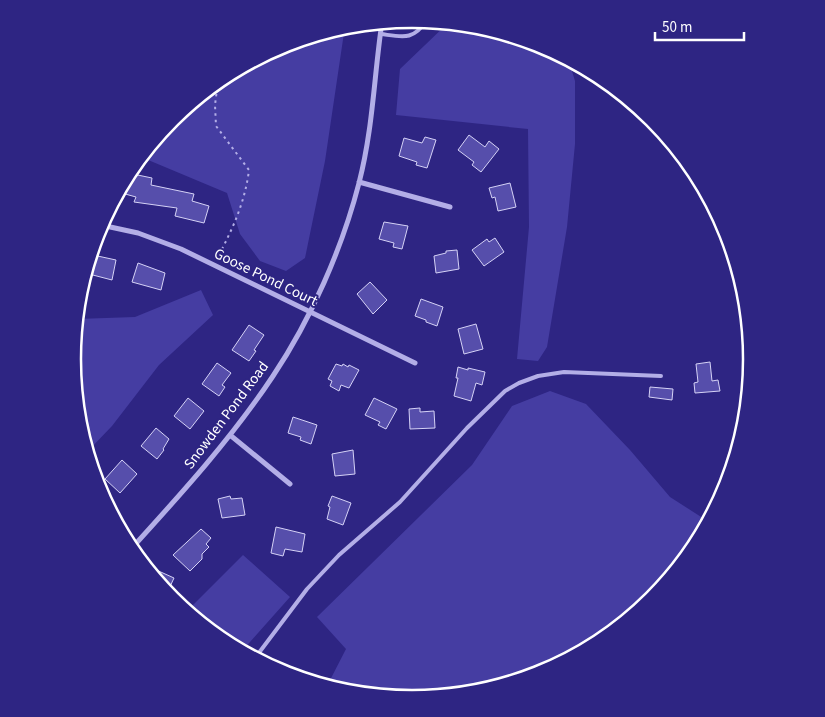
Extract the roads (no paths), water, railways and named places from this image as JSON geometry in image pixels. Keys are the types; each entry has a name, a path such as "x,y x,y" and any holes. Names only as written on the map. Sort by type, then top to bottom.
{"street":[{"name":"Snowden Pond Road","path":"137,542 230,435 274,375 310,312 340,242 360,182 372,113 381,29"},
{"path":"360,182 450,206"},
{"name":"Goose Pond Court","path":"109,227 138,233 181,249 415,363"},
{"path":"230,435 290,484"}],"lane":[{"path":"381,34 411,36 419,32 422,28"},
{"path":"260,652 307,589 339,555 400,502 467,428 505,391 519,383 551,373 661,376"}]}
